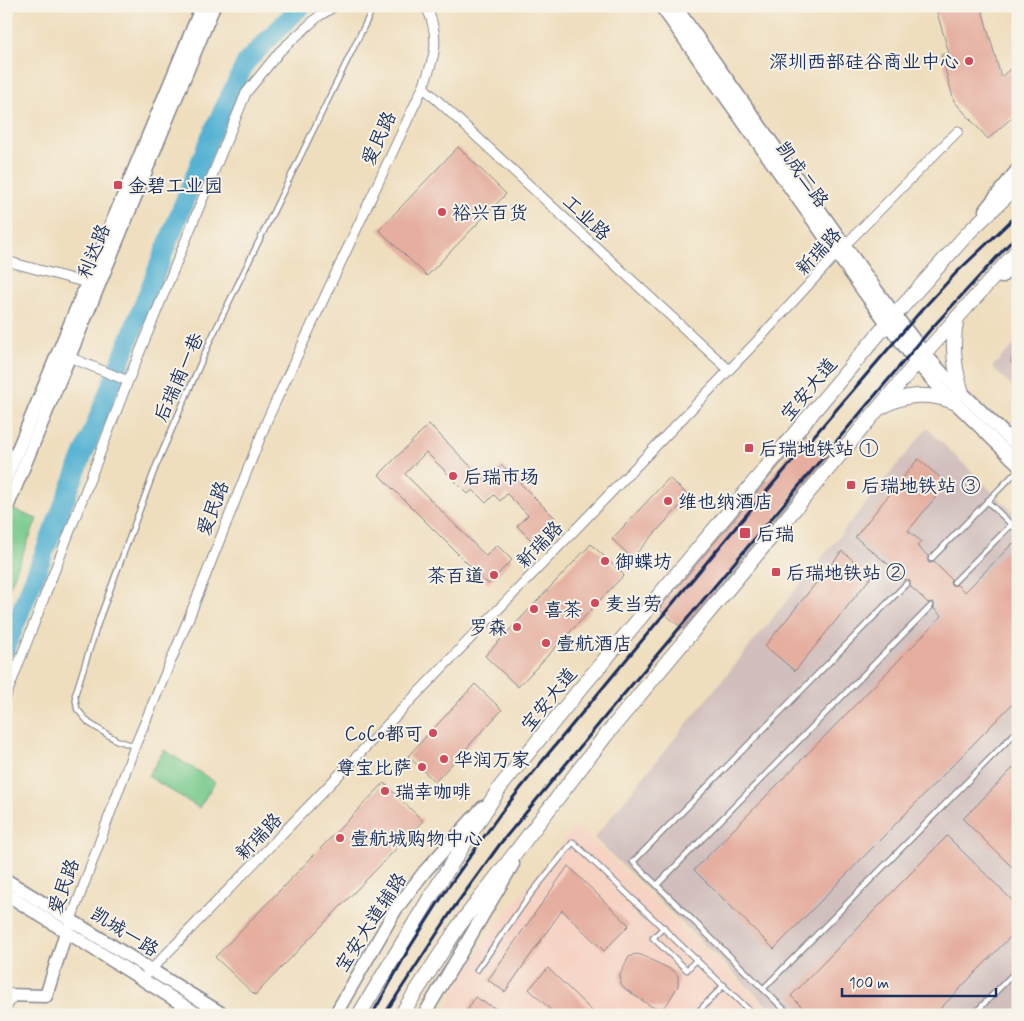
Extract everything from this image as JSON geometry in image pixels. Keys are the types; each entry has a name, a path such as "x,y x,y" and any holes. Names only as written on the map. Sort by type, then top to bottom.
{"main road":[{"name":"宝安大道","path":"359,1015 431,896 501,786 576,694 891,320 968,232 1018,185"},
{"path":"401,1015 458,927 606,735 920,358 1018,250"},
{"path":"875,412 892,402 918,396 958,397 954,334 958,315"}],"street":[{"name":"利达路","path":"6,510 69,357 93,284 202,6"},
{"name":"利达路","path":"6,478 214,6"},
{"path":"6,696 128,381 246,93 280,51 319,16 336,6"},
{"name":"爱民路","path":"10,995 46,996 69,926 135,746 188,620 268,418 433,62 436,42 426,6"},
{"name":"凯成二路","path":"661,6 891,320 920,358 958,397"},
{"name":"凯成二路","path":"675,6 841,250"},
{"name":"工业路","path":"423,87 729,370"},
{"name":"新瑞路","path":"142,979 729,370 841,250 958,131"},
{"path":"968,232 1018,169"},
{"path":"6,261 93,284"},
{"path":"958,315 1018,262"},
{"path":"69,357 128,381"},
{"path":"958,397 1018,447"},
{"path":"958,397 1018,464"},
{"name":"宝安大道辅路","path":"335,1015 396,909 425,871 501,786"},
{"path":"424,1015 536,824"},
{"name":"凯城一路","path":"6,880 142,979 198,1015"},
{"name":"凯城一路","path":"6,894 151,970 224,1015"},
{"path":"6,1008 10,995"}],"lane":[{"name":"后瑞南一巷","path":"135,746 116,740 88,723 77,709 75,695 83,669 100,617 156,466 211,339 374,6"},
{"path":"1018,357 1014,361 1018,365"},
{"path":"931,559 1018,470"},
{"path":"987,501 1018,531"},
{"path":"954,582 1018,518"},
{"path":"790,1015 633,862 907,583"},
{"path":"656,885 931,606"},
{"path":"763,989 1018,730"},
{"path":"477,970 530,895 573,842 754,1015"},
{"path":"664,927 653,938 687,970 697,960"},
{"path":"973,1015 1018,969"},
{"path":"695,1015 724,985"}],"shaded area":[{"path":"1018,341 1018,392 992,367"},
{"path":"927,428 1018,517 1018,1015 777,1015 594,838"},
{"path":"577,826 773,1015 442,1015 463,977 493,930"}],"green space":[{"path":"12,509 37,519 6,596 6,522"},
{"path":"164,750 215,782 199,808 148,776"}],"building":[{"name":"深圳西部硅谷商业中心","path":"935,6 981,6 1001,77 1018,62 1018,112 988,139 954,101 941,55 949,53"},
{"name":"裕兴百货","path":"458,147 506,194 427,276 379,230"},
{"path":"429,424 486,482 502,465 555,518 532,541 517,526 528,515 507,494 500,501 494,495 486,503 473,490 468,494 426,452 405,474 486,556 497,545 512,560 488,584 379,475"},
{"name":"后瑞","path":"805,435 828,455 683,629 659,609"},
{"path":"918,459 947,483 908,531 921,541 917,546 928,556 928,562 934,562 951,579 950,583 952,585 957,585 965,592 1013,543 1018,547 1018,698 774,949 694,870 942,616 934,609 934,603 928,603 910,586 909,580 904,580 900,574 855,537"},
{"path":"669,478 689,496 632,558 612,539"},
{"path":"591,544 624,575 518,687 485,656"},
{"path":"842,551 872,576 795,671 765,646"},
{"path":"475,684 502,710 435,782 408,756"},
{"path":"1018,763 1018,873 963,819"},
{"path":"384,783 423,821 255,995 215,957"},
{"path":"947,836 1018,906 1018,929 934,1015 810,1015 791,996"},
{"path":"568,866 629,925 604,951 562,910 505,992 488,980"},
{"path":"635,954 674,971 678,976 678,986 667,1004 662,1008 652,1007 625,989 621,984 620,974 629,957"},
{"path":"548,968 596,1015 556,1015 529,989"},
{"path":"475,997 507,1015 465,1015"}],"waterway":[{"path":"6,648 210,137 246,62 302,6"}],"railway":[{"path":"372,1015 410,947 447,889 500,814 548,754 736,527 919,313 956,273 1018,214"},
{"path":"384,1015 453,909 500,844 930,330 1018,234"}],"place":[{"name":"深圳西部硅谷商业中心","path":"969,61"},
{"name":"金碧工业园","path":"118,185"},
{"name":"裕兴百货","path":"442,212"},
{"name":"后瑞地铁站 ①","path":"749,448"},
{"name":"后瑞市场","path":"453,476"},
{"name":"后瑞地铁站 ③","path":"851,485"},
{"name":"维也纳酒店","path":"668,501"},
{"name":"后瑞","path":"745,533"},
{"name":"御蝶坊","path":"605,561"},
{"name":"后瑞地铁站 ②","path":"776,572"},
{"name":"茶百道","path":"494,575"},
{"name":"麦当劳","path":"595,603"},
{"name":"喜茶","path":"534,609"},
{"name":"罗森","path":"517,627"},
{"name":"壹航酒店","path":"546,643"},
{"name":"CoCo都可","path":"433,733"},
{"name":"华润万家","path":"444,759"},
{"name":"尊宝比萨","path":"422,767"},
{"name":"瑞幸咖啡","path":"385,791"},
{"name":"壹航城购物中心","path":"340,838"}]}
